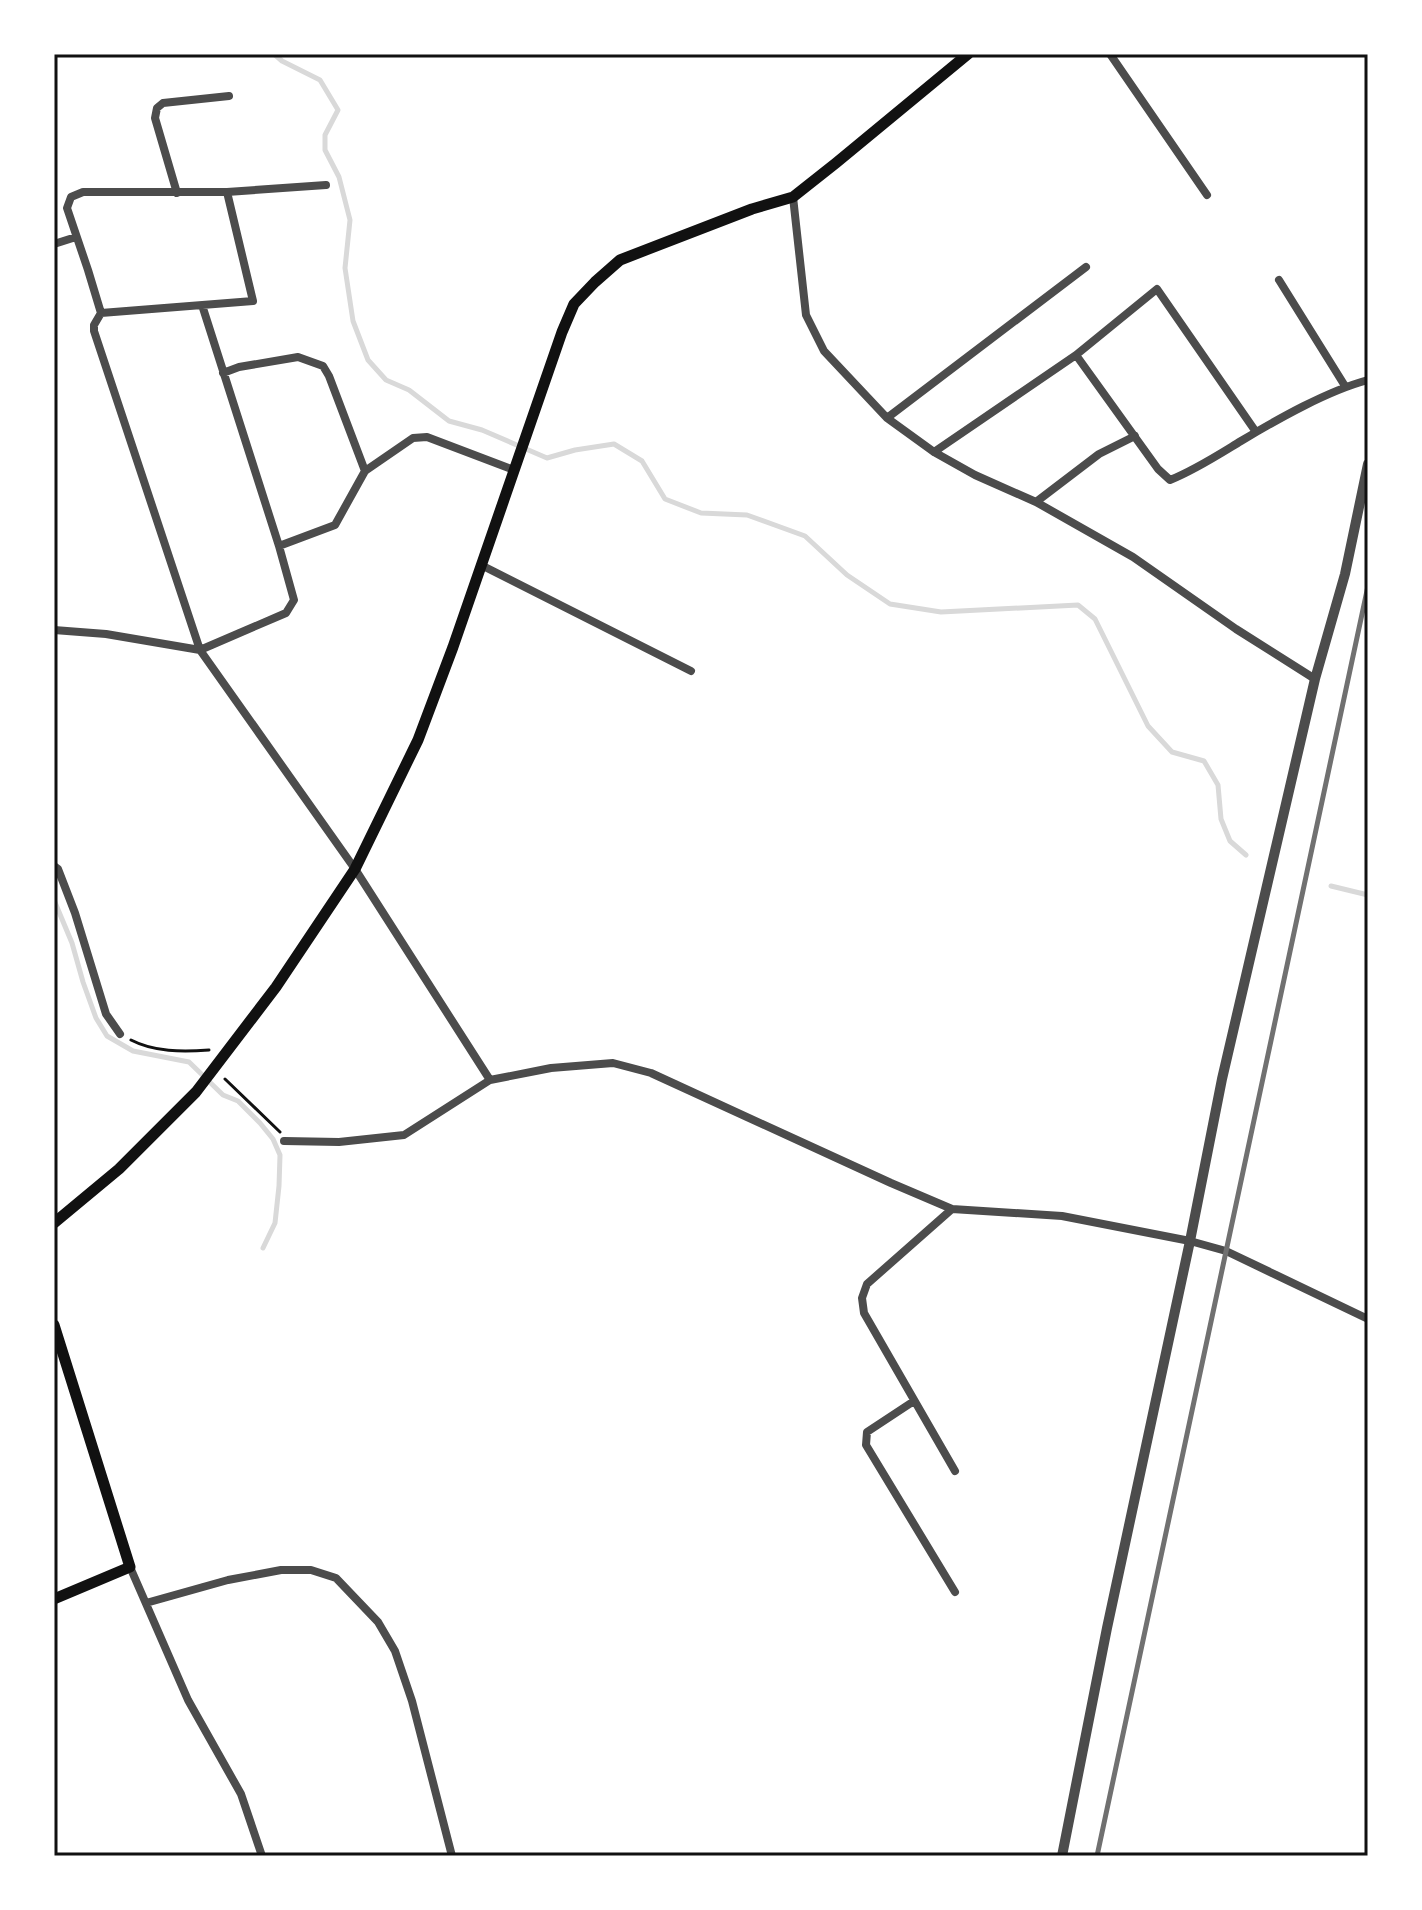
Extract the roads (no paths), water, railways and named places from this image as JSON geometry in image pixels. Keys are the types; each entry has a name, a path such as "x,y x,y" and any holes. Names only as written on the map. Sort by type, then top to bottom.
{"main road":[{"path":"54,1223 119,1169 196,1092 276,987 355,869 418,740 574,304 620,260 752,209 793,197 968,54"},
{"path":"54,1325 130,1567 54,1599"}],"street":[{"path":"1110,54 1207,195"},
{"path":"177,193 155,118 157,108 163,103 229,96"},
{"path":"326,185 227,192 83,192 71,197 67,208 101,313 94,331 200,650 355,869 490,1080"},
{"path":"101,313 253,301 227,192"},
{"path":"793,197 806,315 824,351 887,418 934,452 975,475 1036,502 1133,557 1236,629 1315,679"},
{"path":"54,244 76,237"},
{"path":"887,418 1086,267"},
{"path":"1279,280 1345,386"},
{"path":"934,452 1076,355 1157,289 1256,432"},
{"path":"55,627 200,650 286,613 294,600 202,305"},
{"path":"1076,355 1158,469 1170,480 1187,474 1256,432 1345,386 1368,380"},
{"path":"223,373 239,367 298,357 323,366 365,471"},
{"path":"1036,502 1099,454 1135,436"},
{"path":"279,546 335,525 365,471 413,438 427,437 516,464"},
{"path":"1062,1856 1222,1079 1315,679 1345,574 1368,464"},
{"path":"481,565 691,671"},
{"path":"54,866 58,869 75,913 106,1014 120,1034"},
{"path":"284,1141 339,1142 404,1135 490,1080 551,1068 613,1063 651,1073 952,1209 1062,1216 1190,1241 1226,1251 1368,1319"},
{"path":"952,1209 867,1284 862,1298 864,1313 955,1471"},
{"path":"914,1401 867,1432 866,1445 955,1592"},
{"path":"130,1567 188,1700 241,1794 262,1856"},
{"path":"146,1603 228,1580 281,1570 311,1570 336,1578 378,1622 395,1651 412,1701 452,1856"}],"waterway":[{"path":"274,54 320,80 338,110 325,135 325,150 339,177 350,220 345,268 353,321 368,360 386,380 409,390 449,421 482,430 547,458 614,444 642,461 665,499 701,513 747,515 805,536 847,575 890,604 941,612 1078,605 1095,619 1148,726 1172,752 1204,761 1218,785 1221,819 1230,841 1246,855"},
{"path":"1331,886 1368,895"},
{"path":"54,900 72,943 96,1018 107,1036 133,1051 189,1062 223,1095 238,1101 273,1139 280,1155 279,1186 275,1223 263,1248"}],"railway":[{"path":"1097,1856 1368,586"}]}
